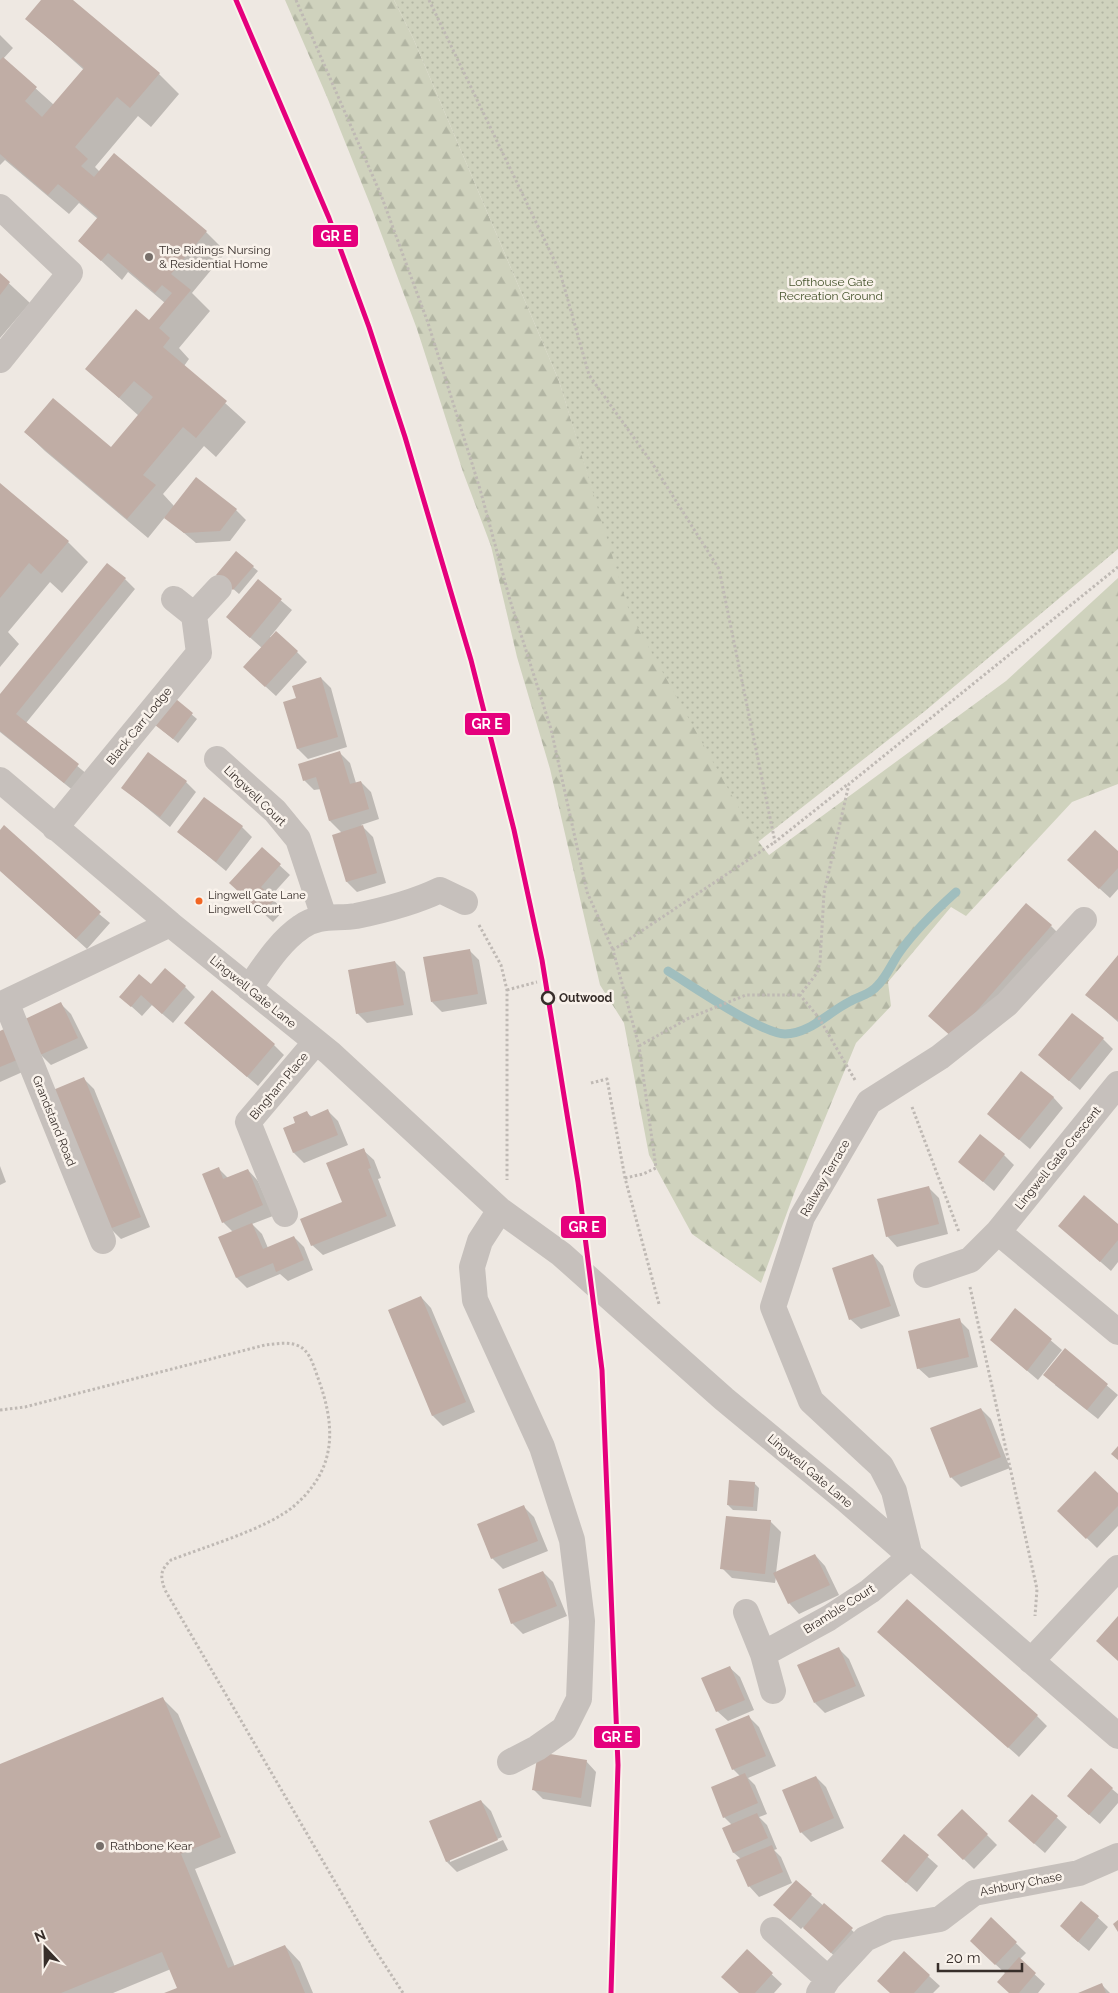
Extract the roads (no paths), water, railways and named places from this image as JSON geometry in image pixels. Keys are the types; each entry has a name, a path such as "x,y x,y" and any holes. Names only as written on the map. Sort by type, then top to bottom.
{"street":[{"path":"0,207 70,273 0,360"},
{"path":"174,599 194,615 219,588"},
{"name":"Black Carr Lodge","path":"55,828 199,653 194,615"},
{"name":"Lingwell Court","path":"217,759 275,811 298,838 324,917"},
{"name":"Lingwell Gate Lane","path":"0,780 170,924 330,1053 500,1210 561,1254 652,1335 1118,1736"},
{"path":"248,988 286,940 302,926 324,917 363,914 416,902 440,890 465,902"},
{"name":"Railway Terrace","path":"910,1556 894,1492 881,1466 811,1401 773,1307 802,1217 869,1102 940,1057 1007,1004 1084,920"},
{"name":"Grandstand Road","path":"103,1241 3,1004 170,924"},
{"name":"Bingham Place","path":"285,1214 248,1122 315,1042"},
{"name":"Lingwell Gate Crescent","path":"926,1275 970,1260 998,1232 1118,1084"},
{"path":"500,1210 480,1241 472,1268 475,1300 542,1447 572,1540 582,1621 578,1699 564,1729 537,1748 510,1762"},
{"path":"998,1232 1118,1332"},
{"name":"Bramble Court","path":"763,1654 829,1618 870,1591 910,1556"},
{"path":"1031,1661 1118,1568"},
{"path":"746,1612 763,1654 773,1691"},
{"name":"Ashbury Chase","path":"773,1930 824,1986 865,1939 890,1928 940,1919 974,1893 1079,1873 1118,1856"}],"waterway":[{"path":"668,971 726,1008 760,1026 774,1032 794,1033 811,1027 841,1006 875,988 884,978 912,936 956,892"}],"place":[{"name":"The Ridings Nursing & Residential Home","path":"149,257"},
{"name":"Lingwell Gate Lane Lingwell Court","path":"199,901"},
{"name":"Outwood","path":"548,998"},
{"name":"Rathbone Kear","path":"100,1846"}],"park label":[{"name":"Lofthouse Gate Recreation Ground","path":"831,289"}]}
